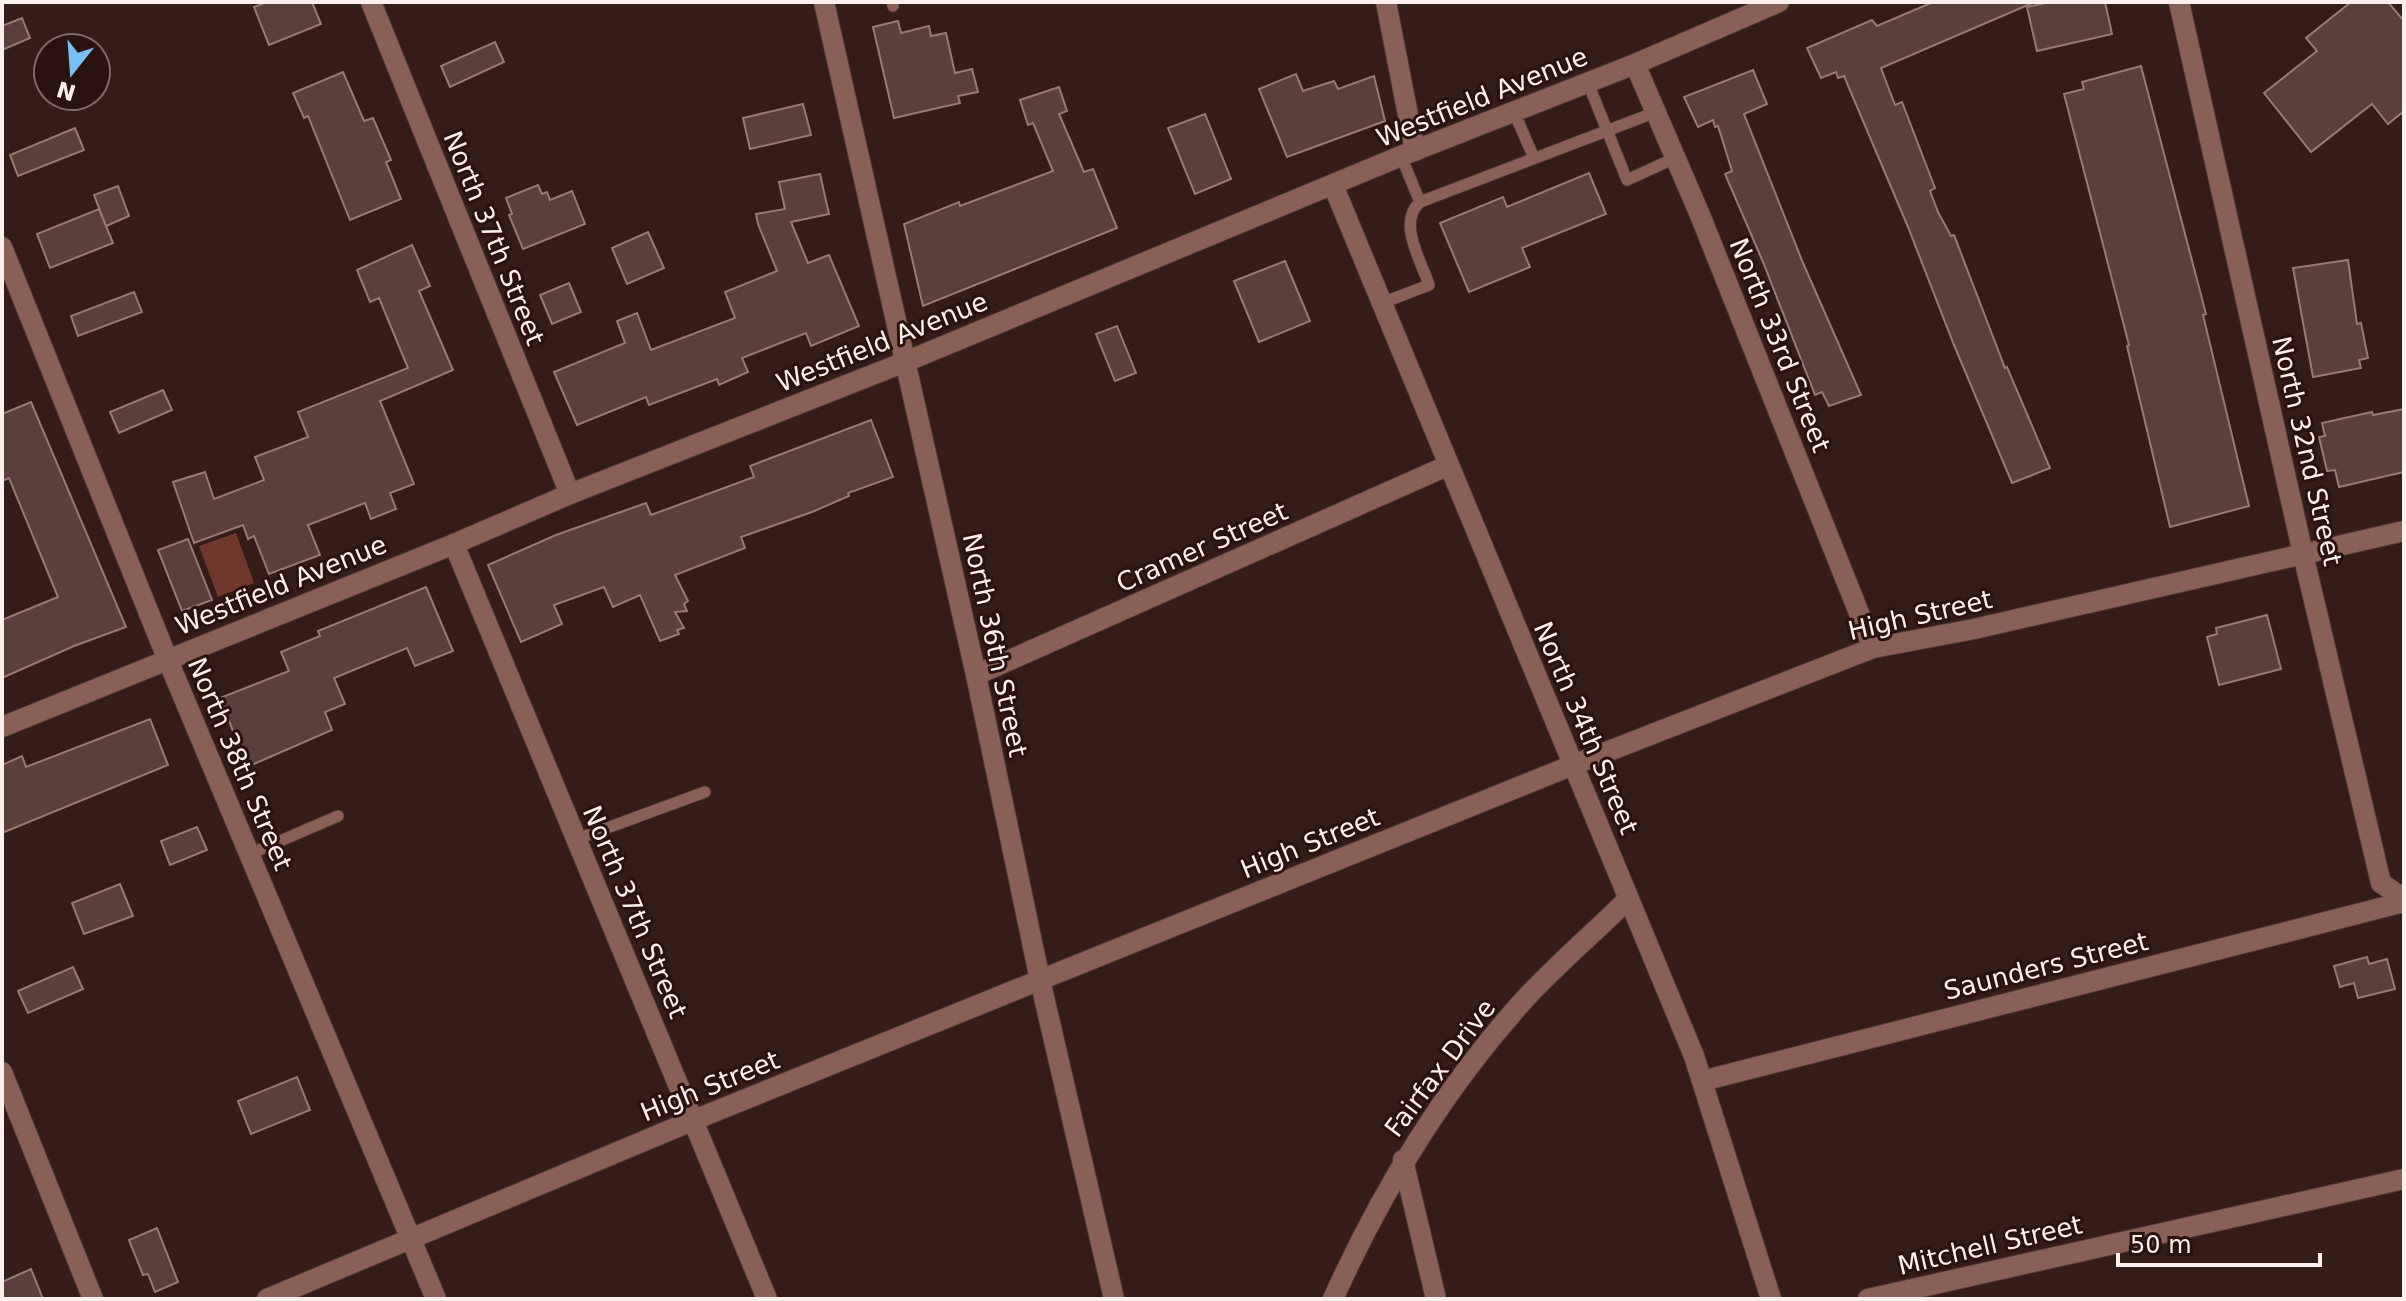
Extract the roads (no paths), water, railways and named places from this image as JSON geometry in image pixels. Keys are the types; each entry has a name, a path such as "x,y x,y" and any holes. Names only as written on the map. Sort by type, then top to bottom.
{"street":[{"name":"North 37th Street","path":"371,2 570,494"},
{"name":"North 36th Street","path":"824,2 976,675 1040,980 1114,1299"},
{"path":"1386,2 1408,153"},
{"name":"Westfield Avenue","path":"2,727 570,494 905,362 1408,153 1635,64 1779,2"},
{"name":"North 32nd Street","path":"2179,2 2303,554 2381,883 2404,901"},
{"name":"North 33rd Street","path":"1635,64 1873,648"},
{"name":"North 34th Street","path":"1333,185 1702,1081 1771,1299"},
{"name":"North 38th Street","path":"2,247 167,658 436,1299"},
{"name":"Cramer Street","path":"976,675 1449,465"},
{"name":"High Street","path":"267,1299 694,1120 1573,765 1873,648 1974,629 2404,531"},
{"name":"North 37th Street","path":"454,544 767,1299"},
{"name":"Fairfax Drive","path":"1333,1299 1403,1160 1460,1077 1524,1000 1628,899"},
{"name":"Saunders Street","path":"1702,1081 2404,901"},
{"path":"2,1072 93,1299"},
{"path":"1403,1160 1436,1299"},
{"name":"Mitchell Street","path":"1868,1299 2404,1179"}],"lane":[{"path":"1588,83 1627,180 1675,158"},
{"path":"1514,112 1534,158"},
{"path":"1382,303 1429,285 1408,223 1420,202 1656,112"},
{"path":"1408,153 1420,202"},
{"path":"577,839 705,792"},
{"path":"250,854 338,816"}]}
